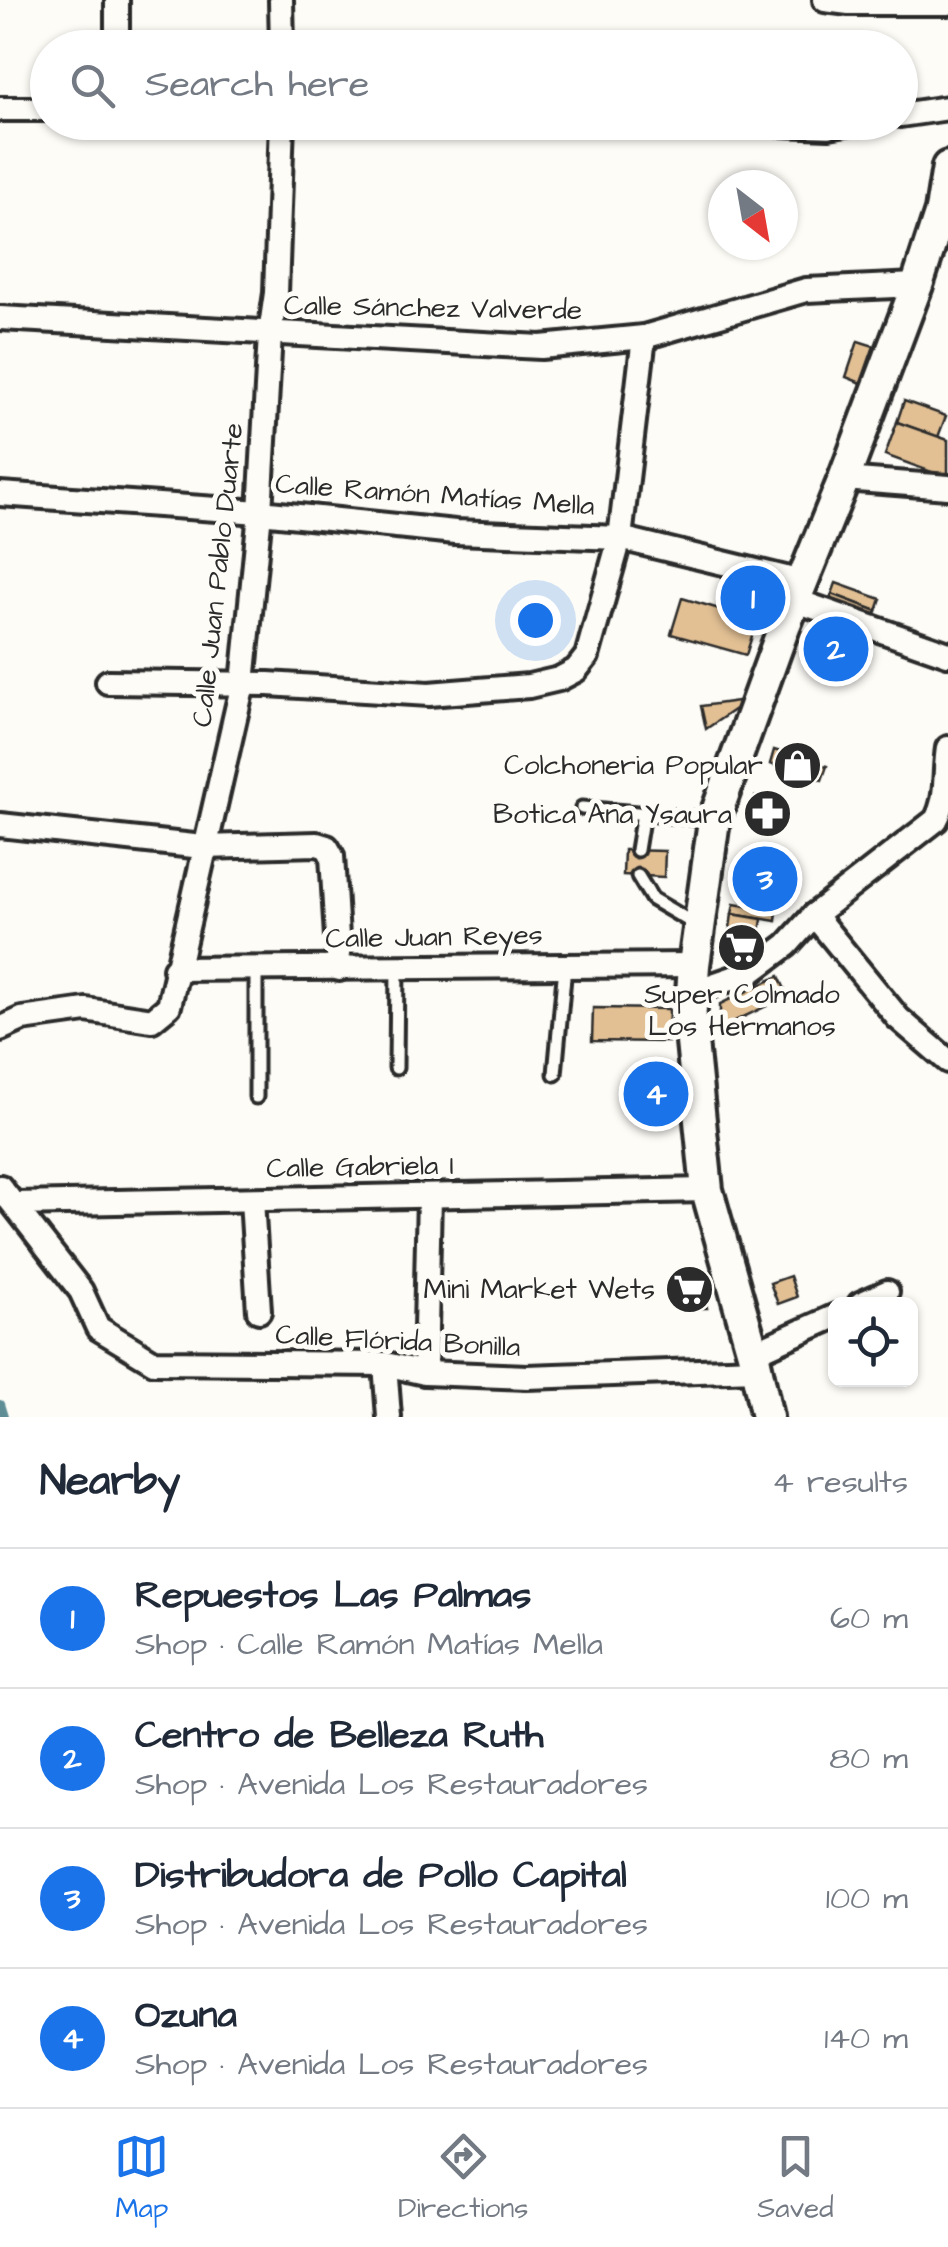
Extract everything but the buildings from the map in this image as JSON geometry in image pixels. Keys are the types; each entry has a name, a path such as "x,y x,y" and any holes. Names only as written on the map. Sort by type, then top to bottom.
{"street":[{"path":"117,0 117,30"},
{"path":"282,0 282,30"},
{"path":"825,0 849,4 948,3"},
{"path":"918,112 948,108"},
{"path":"0,109 30,110"},
{"name":"Calle Juan Pablo Duarte","path":"0,1028 22,1019 86,1010 152,1020 169,1006 242,683 260,512 276,292 281,140"},
{"path":"768,1417 707,1190 690,1022 714,820 944,210 948,167"},
{"name":"Calle Sánchez Valverde","path":"0,318 541,347 644,336 806,290 917,285"},
{"path":"108,682 242,683 429,694 529,686 559,679 576,670 587,656 620,538 644,336"},
{"path":"844,479 948,487"},
{"name":"Calle Ramón Matías Mella","path":"0,494 260,512 455,532 620,538 798,591 948,654"},
{"name":"Calle Juan Reyes","path":"175,969 565,966 693,978 751,972 787,945 814,915 936,820 947,801 943,778 948,748"},
{"path":"0,825 203,846 327,847 332,856 339,969"},
{"path":"814,915 898,1018 947,1058"},
{"name":"Calle Gabriela I","path":"8,1196 252,1200 707,1190"},
{"name":"Calle Flórida Bonilla","path":"8,1196 81,1292 98,1328 154,1362 385,1364 425,1373 527,1377 755,1361"},
{"path":"425,1373 429,1196"},
{"path":"252,1200 259,1311"},
{"path":"876,1297 887,1292"},
{"path":"755,1361 828,1320"},
{"path":"385,1364 389,1417"}],"lane":[{"path":"582,808 714,820"},
{"path":"638,850 643,813"},
{"path":"638,876 652,899 699,927"},
{"path":"556,1074 565,966"},
{"path":"256,968 256,1097"},
{"path":"396,968 396,1068"}],"waterway":[{"path":"0,1404 4,1417"}],"place":[{"name":"Repuestos Las Palmas","path":"753,598"},
{"name":"Centro de Belleza Ruth","path":"836,649"},
{"name":"Colchoneria Popular","path":"798,765"},
{"name":"Botica Ana Ysaura","path":"767,814"},
{"name":"Distribudora de Pollo Capital","path":"765,879"},
{"name":"Super Colmado Los Hermanos","path":"742,947"},
{"name":"Ozuna","path":"656,1094"},
{"name":"Mini Market Wets","path":"690,1289"}]}
